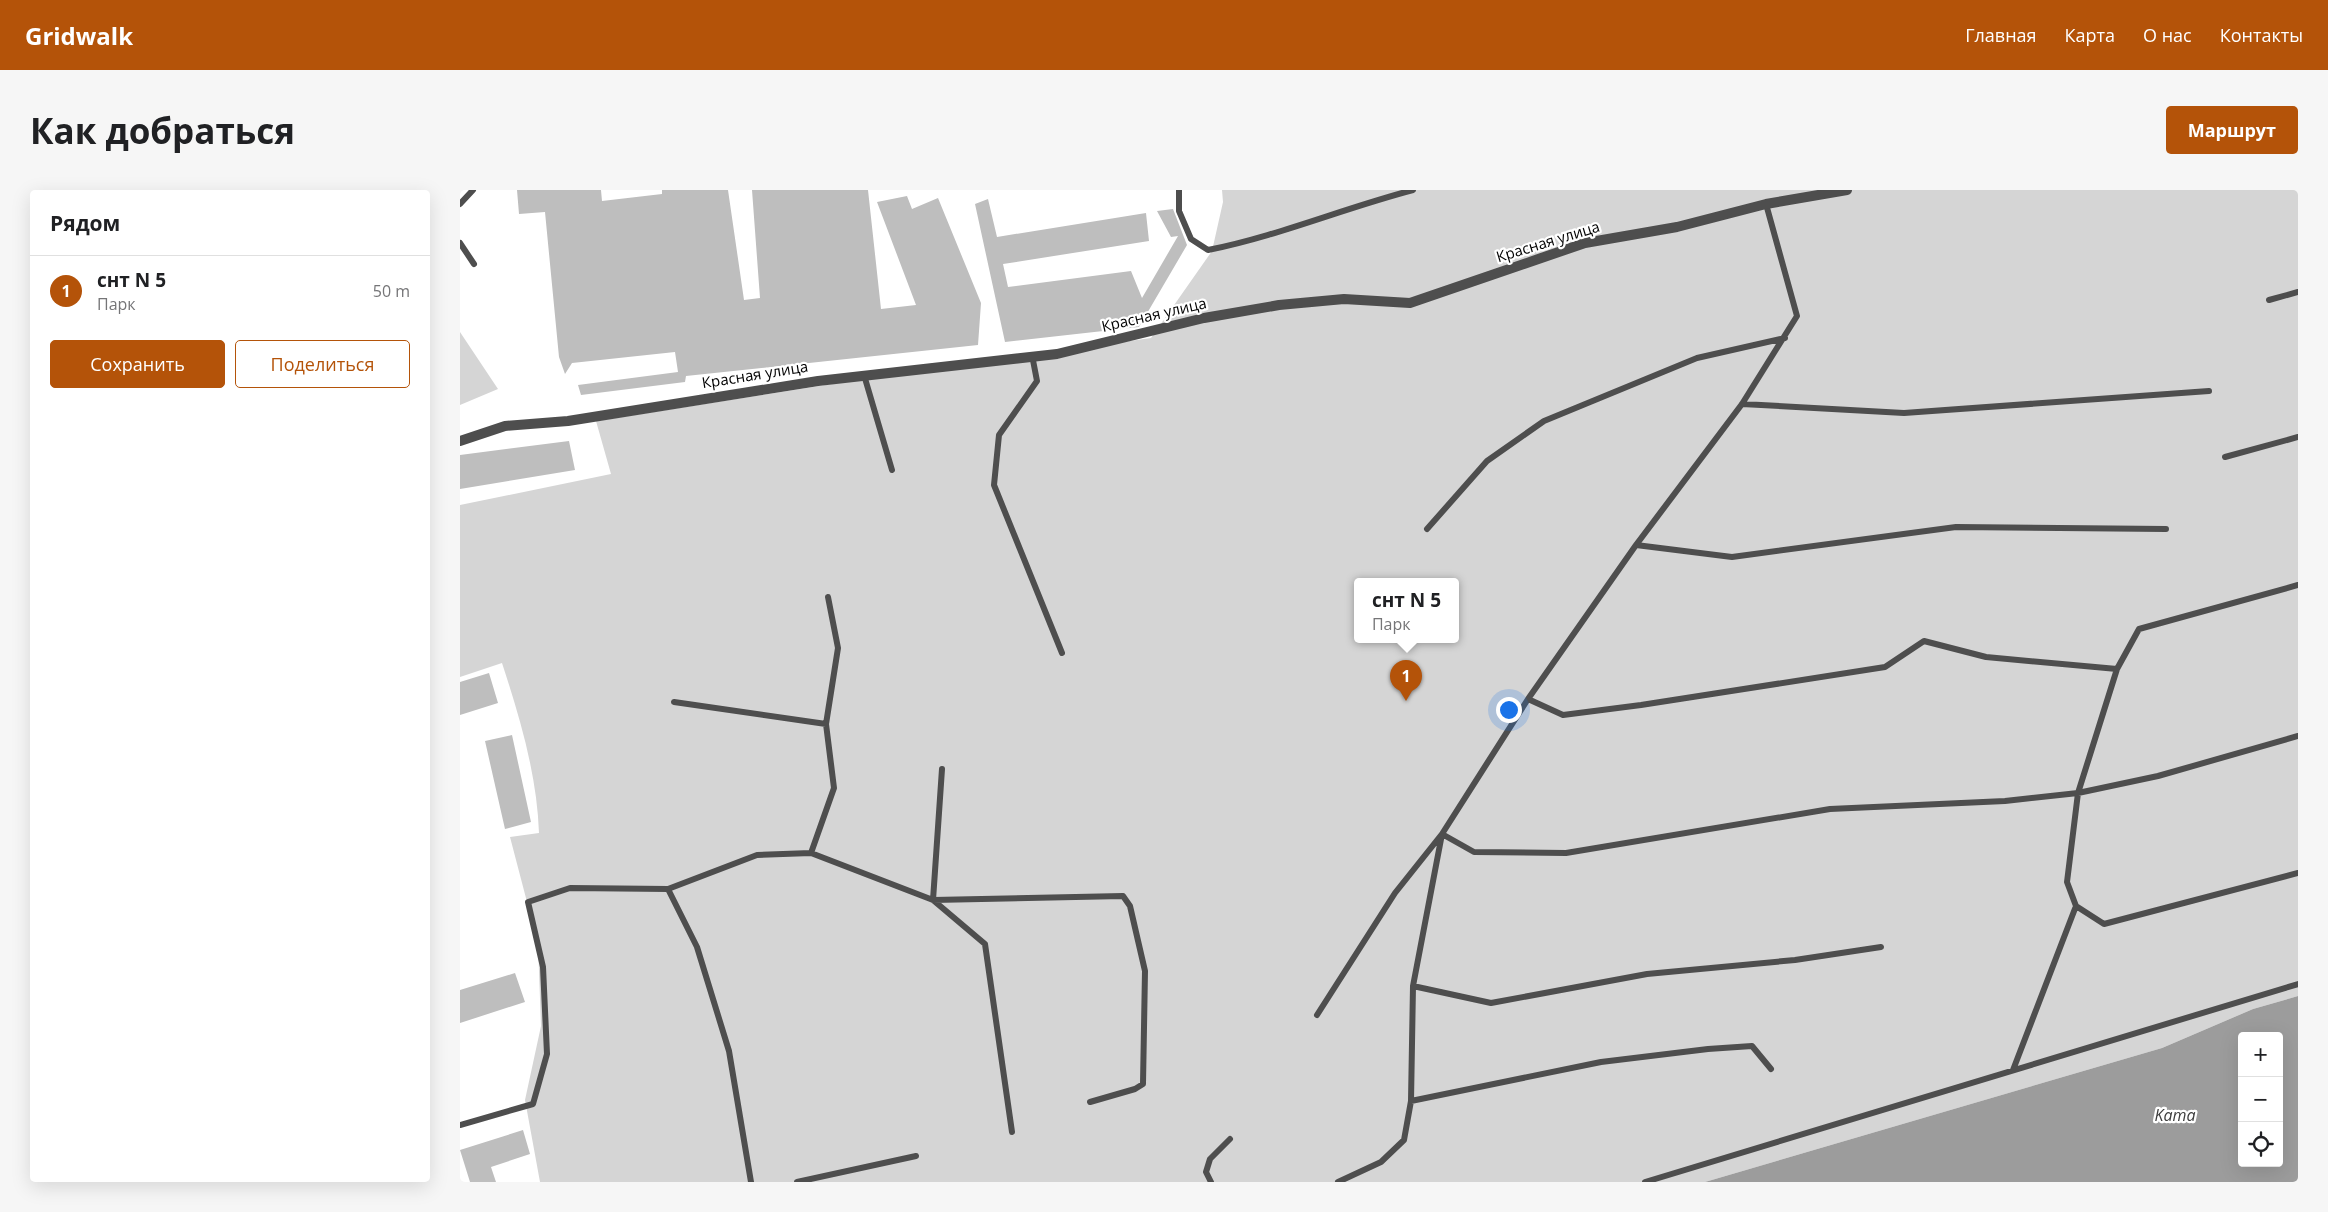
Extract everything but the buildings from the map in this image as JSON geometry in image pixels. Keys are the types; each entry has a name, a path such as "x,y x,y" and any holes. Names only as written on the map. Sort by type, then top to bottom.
{"street":[{"name":"Красная улица","path":"460,441 505,426 568,421 818,380 1032,355 1057,354 1204,318 1279,305 1344,299 1410,302 1585,243 1678,227 1766,204 1847,190"}],"lane":[{"path":"460,204 473,190"},
{"path":"1179,190 1179,211 1191,239 1208,250 1233,245 1413,190"},
{"path":"1317,1015 1395,893 1442,834 1528,699 1636,545 1742,404 1785,338 1797,316 1766,204"},
{"path":"460,243 474,264"},
{"path":"2269,300 2298,292"},
{"path":"1427,529 1487,461 1544,421 1697,358 1785,338"},
{"path":"1032,355 1037,381 999,435 994,485 1062,654"},
{"path":"864,375 892,470"},
{"path":"1742,404 1904,413 2209,391"},
{"path":"2225,457 2298,437"},
{"path":"1636,545 1732,557 1956,527 2166,529"},
{"path":"2298,585 2139,629 2117,669 2078,793 2067,882 2076,906 2104,924 2298,873"},
{"path":"811,853 834,788 826,724 838,648 828,598"},
{"path":"1528,699 1563,715 1641,705 1885,667 1924,641 1986,657 2117,669"},
{"path":"674,702 826,724"},
{"path":"1442,834 1474,852 1566,853 1830,809 2005,801 2078,793 2158,776 2298,736"},
{"path":"933,900 942,770"},
{"path":"1338,1182 1382,1162 1404,1140 1411,1101 1413,986 1442,834"},
{"path":"460,1125 533,1104 547,1054 544,967 528,902 570,888 668,888 757,855 811,853 933,900 985,944 1012,1132"},
{"path":"668,888 697,947 729,1051 751,1182"},
{"path":"933,900 1123,896 1130,906 1145,971 1143,1084 1090,1102"},
{"path":"2014,1070 2076,906"},
{"path":"1413,986 1491,1003 1647,974 1795,960 1881,947"},
{"path":"1645,1182 2014,1070 2095,1043 2298,984"},
{"path":"1411,1101 1601,1062 1708,1049 1752,1046 1771,1069"},
{"path":"1211,1182 1206,1172 1210,1159 1230,1139"},
{"path":"797,1182 916,1156"}],"shaded area":[{"path":"1222,190 2298,190 2298,996 2253,1009 2162,1048 1705,1182 540,1182 525,1100 541,1026 538,944 510,837 539,833 538,811 526,747 502,663 460,677 460,505 611,474 596,421 896,374 1151,338 1212,251 1223,202"},
{"path":"460,332 498,389 460,405"}],"water":[{"name":"Kama","path":"2298,996 2298,1182 1705,1182 2162,1048 2253,1009"}],"place":[{"name":"снт N 5","path":"1406,701"}]}
